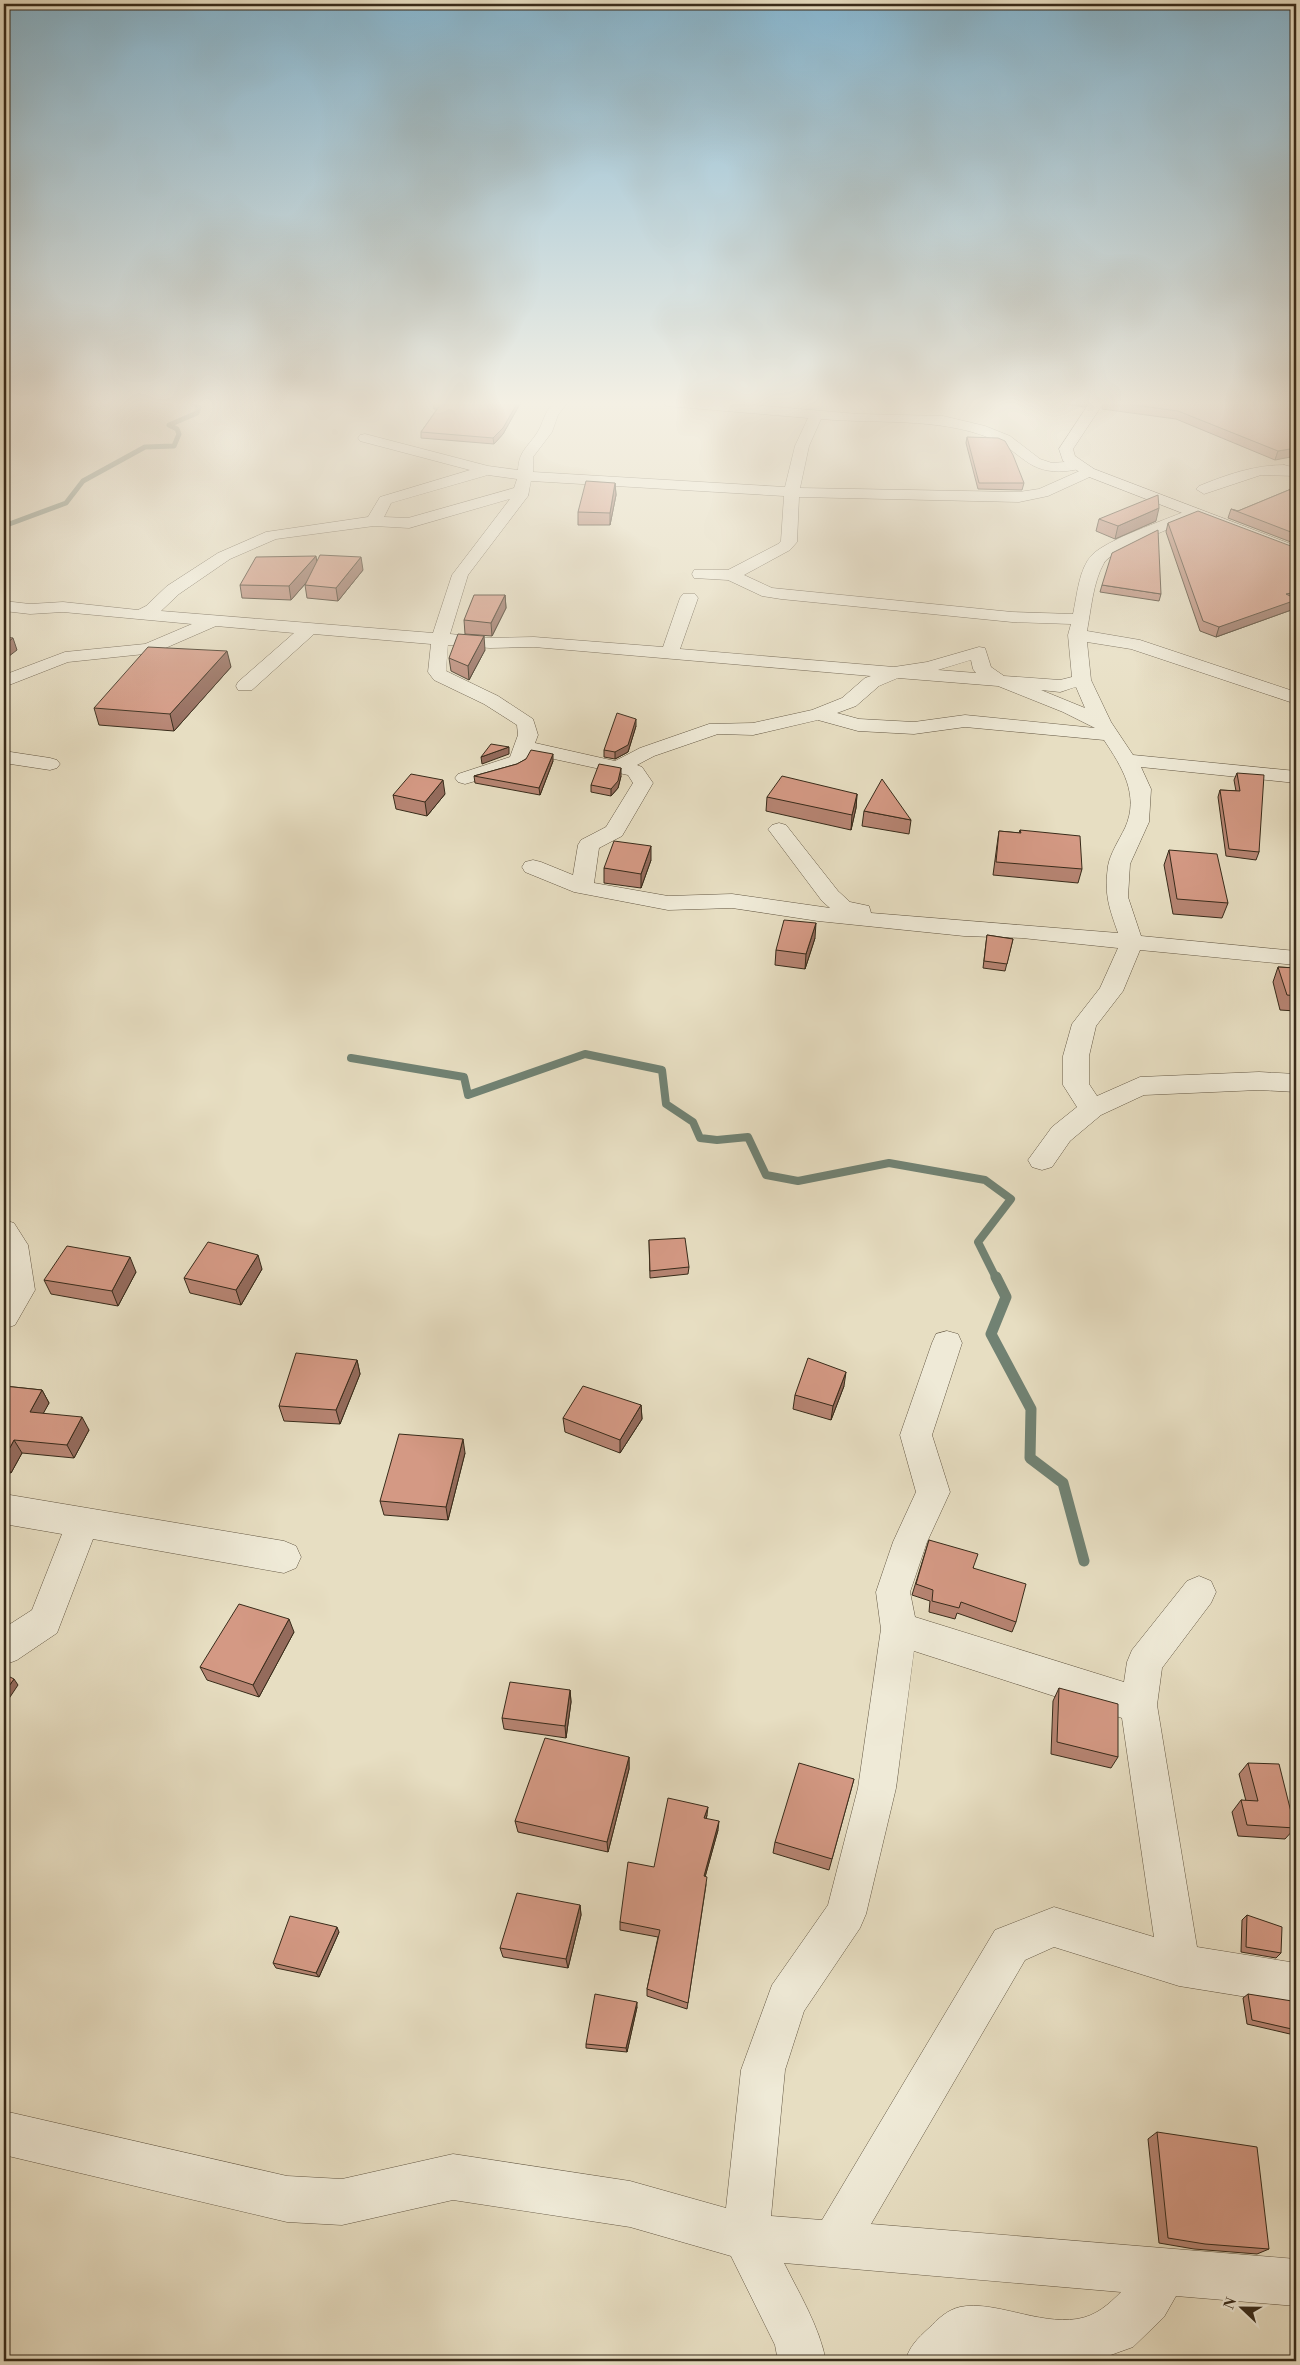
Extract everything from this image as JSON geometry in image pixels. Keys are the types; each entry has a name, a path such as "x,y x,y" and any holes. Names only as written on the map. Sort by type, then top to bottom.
{"street":[{"path":"374,522 379,512"},
{"path":"140,615 152,610 173,590 224,556 272,535 374,522 409,523 440,512"},
{"path":"465,778 510,765 519,760 528,735 526,723 491,700 441,676 437,672 440,640 460,575 502,522 507,512"},
{"path":"731,575 784,547 788,542 790,512"},
{"path":"1188,512 1296,552"},
{"path":"1092,1109 1076,1085 1076,1056 1084,1024 1111,991 1132,942 1117,897 1120,864 1138,822 1141,789 1127,760 1105,729 1082,680 1079,627 1091,572 1098,558 1116,547 1192,514"},
{"path":"700,574 731,575 768,592 782,594 1012,617 1079,627 1296,698"},
{"path":"670,653 690,598"},
{"path":"4,606 30,609 63,607 440,640 490,643 534,642 899,671"},
{"path":"7,678 65,657 148,649 214,621"},
{"path":"245,686 309,629"},
{"path":"618,767 647,752 675,744 716,728 753,729 818,714 849,702 872,682 899,671 929,666 979,652 982,669 996,679 1070,708 1105,729"},
{"path":"996,679 1060,686 1082,680"},
{"path":"818,714 858,725 914,728 965,721 1105,729"},
{"path":"524,746 635,771 643,783 614,831 589,845 582,887"},
{"path":"4,757 50,764"},
{"path":"1127,760 1296,777"},
{"path":"779,829 830,896 842,907 921,925"},
{"path":"533,867 582,887 668,903 732,901 818,914 921,925 1022,931 1296,958"},
{"path":"1042,1160 1061,1134 1092,1109 1140,1086 1258,1081 1296,1083"},
{"path":"4,1231 14,1245 20,1290 4,1317"},
{"path":"802,2361 798,2340 746,2237 763,2070 787,2000 846,1914 877,1788 899,1628 893,1592 910,1542 933,1492 916,1435 947,1343"},
{"path":"4,1509 284,1557"},
{"path":"4,1648 46,1621 83,1522"},
{"path":"1179,1965 1139,1705 1145,1662 1199,1592"},
{"path":"899,1628 1139,1705"},
{"path":"834,2244 1010,1945 1054,1927 1179,1965 1296,1984"},
{"path":"4,2134 287,2199 342,2202 453,2177 630,2204 746,2237 1296,2283"},
{"path":"929,2361 960,2331 990,2332 1041,2343 1077,2343 1116,2330 1147,2300 1164,2272"}],"building":[{"path":"1115,512 1149,512 1118,526 1099,519"},
{"path":"1195,512 1202,512 1296,548 1296,592 1286,594 1296,600 1219,627 1203,621 1168,523"},
{"path":"1240,512 1296,512 1296,534"},
{"path":"1158,530 1161,594 1102,585 1112,553"},
{"path":"320,555 361,557 336,588 305,585"},
{"path":"316,556 289,586 240,585 256,557"},
{"path":"474,595 505,595 491,623 464,620"},
{"path":"458,634 484,636 468,666 449,658"},
{"path":"4,637 13,638 4,645"},
{"path":"148,647 227,651 170,714 94,708"},
{"path":"617,713 636,719 628,745 615,752 604,750"},
{"path":"491,744 509,747 481,757"},
{"path":"531,750 553,754 539,788 474,776 517,764 526,759"},
{"path":"599,764 621,768 618,781 611,789 591,785"},
{"path":"1237,773 1264,775 1259,852 1229,849 1220,790 1240,791"},
{"path":"411,774 443,780 425,802 393,795"},
{"path":"782,776 857,794 852,815 767,797"},
{"path":"882,779 911,820 864,811"},
{"path":"1020,830 1080,836 1082,869 996,862 999,831 1021,833"},
{"path":"614,841 651,846 641,874 604,868"},
{"path":"1169,850 1217,854 1228,903 1177,899"},
{"path":"784,920 816,923 806,954 776,950"},
{"path":"987,935 1013,939 1007,964 984,961"},
{"path":"1278,967 1296,968 1296,996 1287,995"},
{"path":"685,1238 689,1267 650,1271 649,1240"},
{"path":"208,1242 258,1255 236,1290 184,1278"},
{"path":"67,1246 130,1257 112,1291 44,1280"},
{"path":"296,1353 357,1360 336,1410 279,1406"},
{"path":"808,1358 846,1372 833,1406 795,1395"},
{"path":"4,1386 42,1390 30,1412 82,1417 67,1445 14,1440 4,1459"},
{"path":"583,1386 641,1405 620,1440 563,1418"},
{"path":"399,1434 463,1439 446,1507 380,1501"},
{"path":"929,1540 978,1554 973,1568 1026,1584 1016,1622 961,1602 959,1608 932,1601 933,1590 916,1584"},
{"path":"239,1604 289,1619 253,1685 200,1667"},
{"path":"4,1674 14,1679 4,1693"},
{"path":"510,1682 570,1690 565,1726 502,1718"},
{"path":"1059,1688 1118,1704 1118,1757 1057,1742"},
{"path":"545,1738 629,1757 607,1842 515,1821"},
{"path":"799,1763 854,1779 832,1859 775,1842"},
{"path":"1248,1763 1279,1764 1295,1828 1247,1825 1241,1800 1258,1801"},
{"path":"668,1798 708,1807 704,1818 719,1821 704,1876 707,1877 688,2003 647,1989 660,1930 620,1922 628,1862 654,1867"},
{"path":"517,1893 580,1905 566,1959 500,1948"},
{"path":"1247,1915 1282,1927 1281,1953 1246,1947"},
{"path":"290,1916 337,1927 316,1973 273,1963"},
{"path":"595,1994 637,2002 626,2048 586,2044"},
{"path":"1248,1994 1292,2001 1296,2030 1252,2020"},
{"path":"1157,2132 1257,2147 1269,2249 1205,2244 1168,2238"}],"waterway":[{"path":"4,526 41,512"},
{"path":"351,1058 464,1077 468,1095 585,1054 662,1070 666,1104 693,1122 700,1138 717,1140 748,1137 766,1175 798,1181 889,1163 985,1180 1011,1199 978,1242 996,1278"},
{"path":"996,1277 1006,1297 991,1334 1031,1409 1030,1458 1063,1483 1084,1561"}]}
